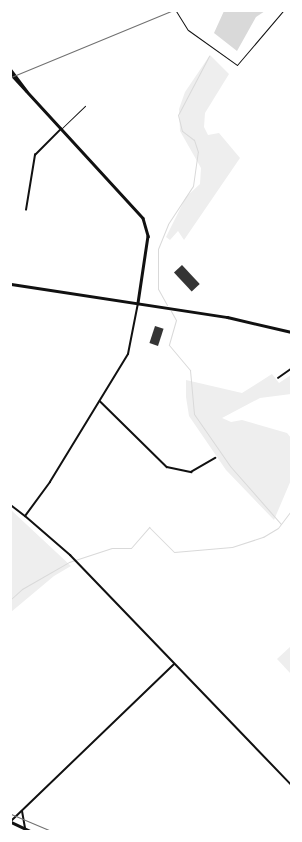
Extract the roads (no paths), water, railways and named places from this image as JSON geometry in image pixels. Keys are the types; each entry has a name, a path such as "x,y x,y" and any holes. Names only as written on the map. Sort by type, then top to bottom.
{"highway":[{"path":"11,284 234,318 291,332"}],"main road":[{"path":"11,70 27,91"},
{"path":"11,74 132,203 145,223 147,241 138,303"},
{"path":"11,822 30,831"}],"street":[{"path":"26,210 35,155 62,128"},
{"path":"26,516 100,401 130,350 138,303"},
{"path":"278,378 291,369"},
{"path":"100,401 163,464 184,472 202,468 215,458"},
{"path":"11,504 70,555 291,785"},
{"path":"11,822 174,664"},
{"path":"22,811 26,829"}],"lane":[{"path":"176,11 188,30 237,65 283,11"},
{"path":"62,128 85,106"}],"waterway":[{"path":"167,305 158,289 158,249 168,224 193,186 198,152 194,140 182,131 178,115 209,56"},
{"path":"171,311 176,320 169,345 190,370 194,414 230,466 281,524"},
{"path":"11,599 22,589 69,562 112,548 131,548 149,527 174,552 232,547 263,537 278,528 291,511"}],"railway":[{"path":"11,77 171,11"},
{"path":"11,814 51,831"}]}
